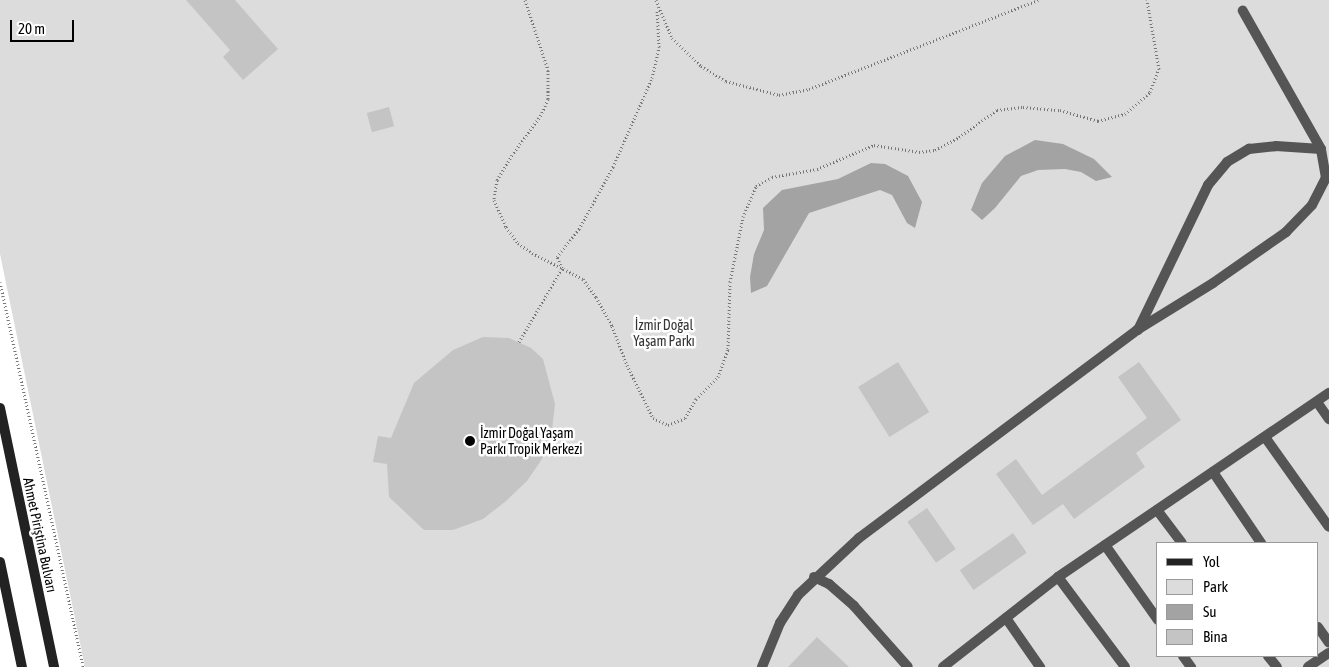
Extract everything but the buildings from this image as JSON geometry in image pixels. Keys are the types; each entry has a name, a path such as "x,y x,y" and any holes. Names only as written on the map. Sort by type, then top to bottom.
{"main road":[{"name":"Ahmet Piriştina Bulvarı","path":"0,408 54,667"},
{"path":"0,562 22,667"}],"lane":[{"path":"762,667 780,623 798,595 814,577 859,538 1138,330 1213,283 1286,232 1312,205 1326,178 1321,149 1243,11"},
{"path":"1138,330 1208,186 1227,162 1249,149 1276,146 1321,149"},
{"path":"943,667 1058,577 1329,394"},
{"path":"1317,402 1329,419"},
{"path":"1265,437 1329,528"},
{"path":"1213,472 1260,542"},
{"path":"1157,510 1181,542"},
{"path":"1105,545 1156,617"},
{"path":"814,577 829,584 854,606 908,667"},
{"path":"1058,577 1125,667"},
{"path":"1006,618 1040,667"},
{"path":"1319,628 1329,643"},
{"path":"1308,667 1329,653"},
{"path":"1269,657 1277,667"}],"path":[{"path":"525,0 548,70 548,99 541,115 512,155 497,180 494,200 506,227 518,243 532,253 583,278 612,326 627,365 654,418 668,425 685,418 696,399 718,377 728,349 730,282 744,217 756,186 772,177 817,169 874,145 920,152 935,150 959,137 997,110 1023,107 1060,110 1098,121 1124,114 1150,92 1159,69 1147,0"},
{"path":"562,268 557,257 579,229 613,167 652,78 660,48 656,0"},
{"path":"657,7 672,38 701,66 726,81 779,95 809,89 1038,0"},
{"path":"519,342 562,268"},
{"path":"0,282 83,667"}],"green space":[{"name":"İzmir Doğal Yaşam Parkı","path":"0,0 1329,0 1329,667 85,667 0,254"}],"water":[{"path":"1035,140 1063,144 1094,159 1112,177 1096,181 1081,172 1065,169 1038,170 1021,176 995,208 982,220 971,210 982,183 1005,156"},
{"path":"871,163 885,164 908,176 922,202 915,228 907,223 892,195 880,190 809,213 767,286 751,293 750,277 754,254 764,230 763,208 782,190 838,179"}],"place":[{"name":"İzmir Doğal Yaşam Parkı Tropik Merkezi","path":"470,441"}]}
